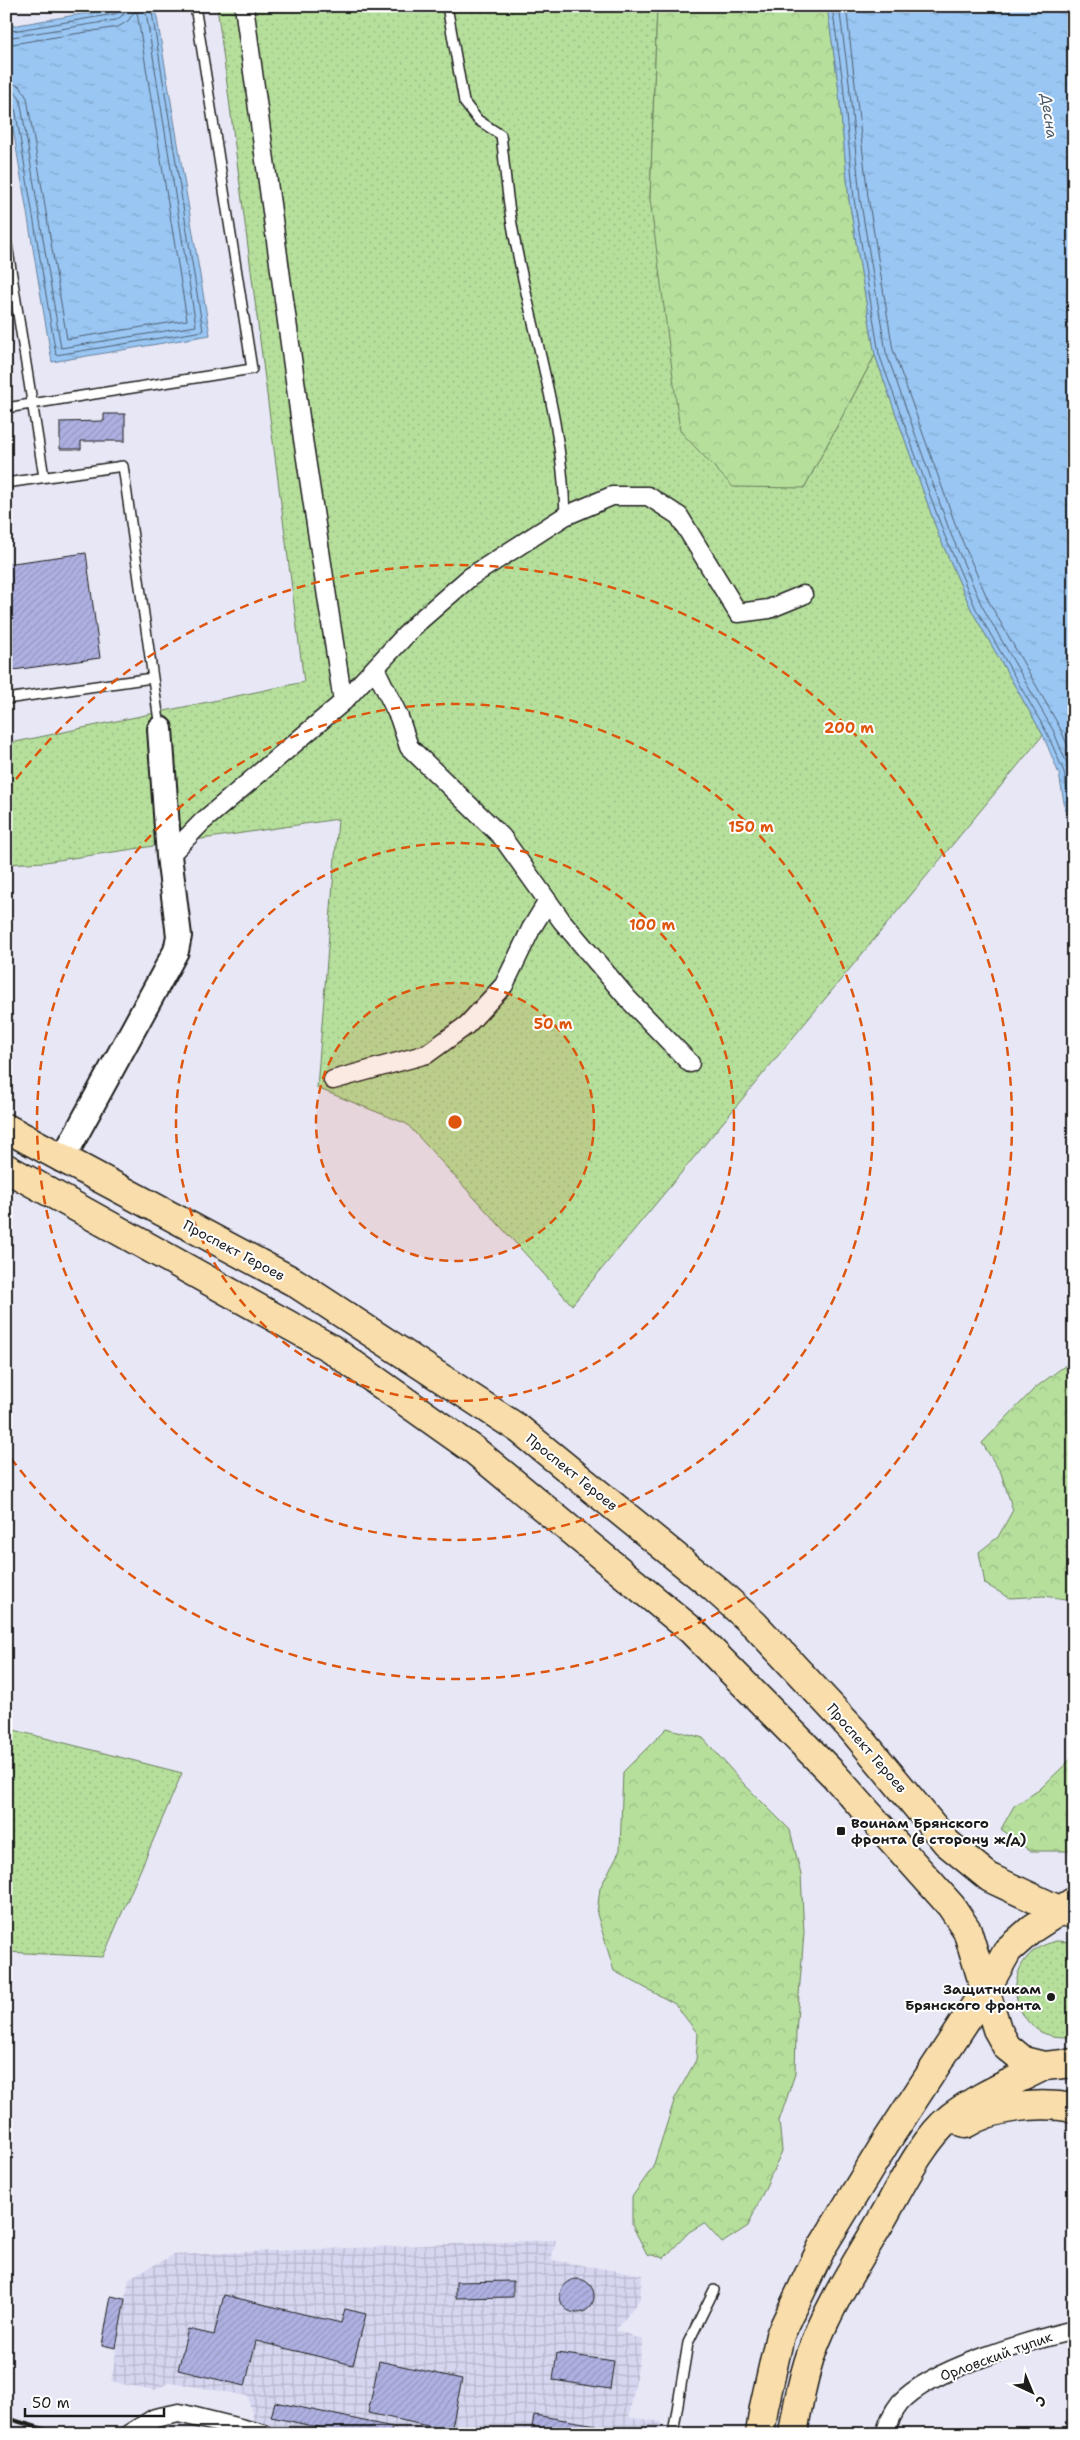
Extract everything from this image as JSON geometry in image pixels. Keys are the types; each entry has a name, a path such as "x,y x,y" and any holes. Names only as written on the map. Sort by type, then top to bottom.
{"main road":[{"name":"Проспект Героев","path":"6,1128 62,1160 294,1282 518,1429 713,1587 755,1625 854,1730 947,1843 990,1878 1069,1909"},
{"path":"6,1168 330,1348 474,1450 691,1630 833,1774 951,1906 968,1930 997,2029 1007,2047 1024,2061 1061,2069"},
{"path":"760,2434 780,2335 822,2247 886,2142 986,1989 1008,1950 1033,1928 1069,1909"},
{"path":"793,2434 798,2402 815,2344 835,2299 894,2194 932,2138 950,2118 974,2103 1061,2069"},
{"path":"894,2194 908,2186 943,2140 972,2119 987,2114 1021,2108 1074,2108"}],"street":[{"path":"244,6 304,449 343,702"},
{"path":"169,856 202,822 343,702 417,623 470,577 565,516 612,496 648,496 679,516 738,613 769,609 803,595"},
{"path":"375,668 399,717 409,747 502,837 548,901 628,1000 690,1063"},
{"path":"62,1160 176,950 179,936 169,856 160,729"},
{"path":"333,1080 427,1054 467,1025 504,985 531,929 548,901"},
{"name":"Орловский тупик","path":"885,2434 891,2414 902,2402 939,2374 1046,2337 1074,2330"},
{"path":"129,2434 154,2418 179,2413 264,2434"}],"lane":[{"path":"6,408 252,369 195,6"},
{"path":"447,6 464,102 478,120 501,135 513,229 554,410 564,475 565,516"},
{"path":"6,238 44,477"},
{"path":"6,483 122,466 160,729"},
{"path":"6,699 152,678"},
{"path":"673,2434 688,2344 714,2290"}],"shaded area":[{"path":"556,2240 551,2260 642,2275 640,2299 616,2330 643,2340 629,2417 661,2422 658,2434 280,2434 255,2427 248,2396 170,2382 155,2390 111,2382 129,2278 174,2255"}],"green space":[{"path":"217,6 657,6 650,199 804,488 875,355 939,536 972,611 1043,735 572,1305 407,1124 317,1088 338,819 45,862 6,864 6,744 304,682"},
{"path":"657,6 827,6 838,83 849,200 875,355 804,488 733,487 680,431 650,199"},
{"path":"1074,1359 1074,1600 1043,1596 1010,1598 985,1584 979,1552 998,1537 1013,1510 1001,1473 982,1443 1035,1388"},
{"path":"6,1728 182,1773 103,1957 6,1952"},
{"path":"667,1728 703,1738 743,1783 790,1830 801,1875 804,1933 796,2032 795,2074 779,2121 782,2151 748,2226 722,2243 704,2223 689,2232 664,2258 647,2254 632,2225 632,2197 653,2167 675,2098 696,2060 698,2034 675,2004 614,1971 597,1914 600,1888 620,1850 623,1772"},
{"path":"1074,1756 1074,1851 1030,1851 1001,1829 1014,1806 1039,1790"},
{"path":"1056,1941 1074,1942 1074,2036 1072,2037 1049,2035 1041,2032 1031,2024 1023,2015 1016,1991 1021,1967 1028,1957 1038,1948"}],"water":[{"path":"128,6 155,6 210,335 52,362 6,87 6,27"},
{"name":"Десна","path":"827,6 1074,6 1074,859 1059,774 1043,735 972,611 939,536 875,355 849,200 838,83"}],"building":[{"path":"104,414 125,414 125,441 81,441 81,449 60,449 60,422 104,421"},
{"path":"86,553 100,658 6,671 6,564"},
{"path":"577,2279 584,2280 589,2284 593,2289 593,2303 589,2308 584,2312 577,2313 570,2312 565,2308 561,2303 560,2296 561,2289 565,2284 570,2280"},
{"path":"513,2281 513,2297 456,2298 456,2282"},
{"path":"224,2295 341,2323 345,2309 366,2314 353,2365 256,2341 245,2386 178,2370 188,2329 214,2335"},
{"path":"111,2296 125,2299 116,2348 102,2345"},
{"path":"557,2353 614,2361 610,2389 553,2380"},
{"path":"379,2361 462,2379 451,2431 368,2413"},
{"path":"275,2402 392,2427 391,2434 325,2434 326,2429 271,2417"},
{"path":"534,2415 597,2425 597,2434 531,2434"}],"railway":[{"path":"6,2418 61,2434"}],"place":[{"name":"Воинам Брянского фронта (в сторону ж/д)","path":"841,1831"},
{"name":"Защитникам Брянского фронта","path":"1051,1997"}]}
